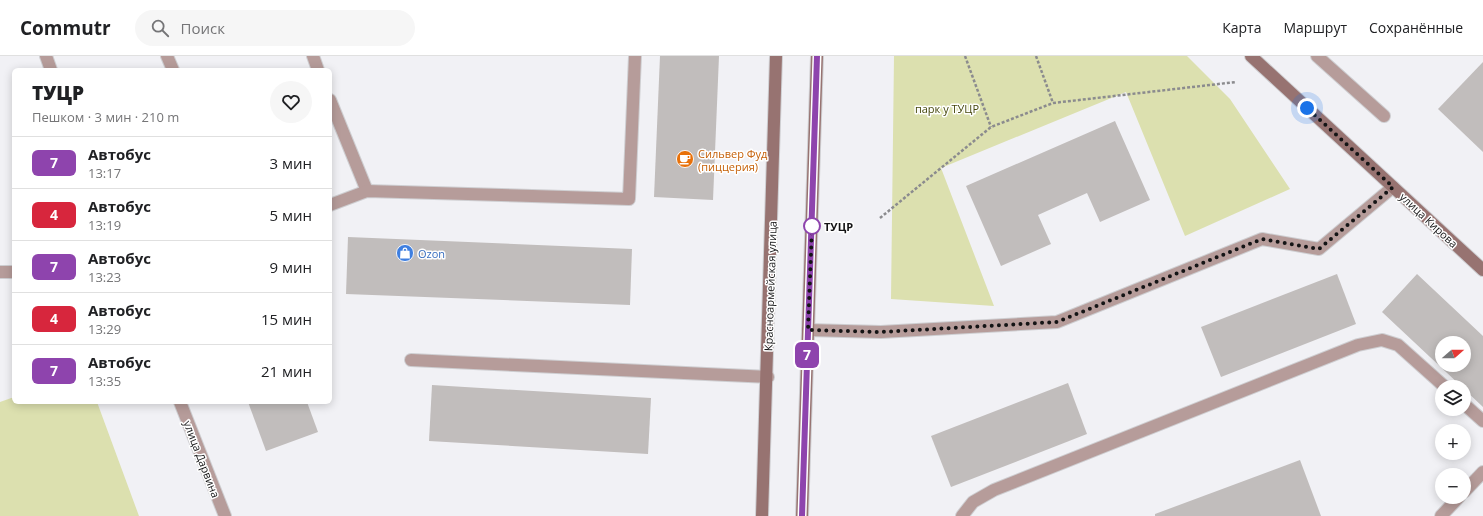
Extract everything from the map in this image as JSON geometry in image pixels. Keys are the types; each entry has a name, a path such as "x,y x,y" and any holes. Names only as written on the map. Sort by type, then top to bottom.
{"main road":[{"name":"Красноармейская улица","path":"762,516 768,377 776,56"},
{"path":"802,516 817,56"},
{"name":"улица Кирова","path":"1251,56 1483,270"}],"lane":[{"path":"46,56 50,68"},
{"path":"167,56 172,68"},
{"path":"313,56 317,68"},
{"path":"332,204 367,191 629,199 635,56"},
{"path":"1317,56 1384,116"},
{"path":"332,105 367,191"},
{"path":"808,330 881,332 1057,322 1262,239 1319,249 1393,187"},
{"path":"0,272 12,272"},
{"path":"962,516 973,502 994,490 1358,345 1382,340 1398,345 1437,380"},
{"path":"411,360 768,377"},
{"name":"улица Дарвина","path":"181,404 224,516"},
{"path":"1471,410 1483,421"},
{"path":"1471,485 1483,472"},
{"path":"1441,516 1452,504"}],"path":[{"path":"966,56 992,128"},
{"path":"1036,56 1053,103"},
{"path":"880,218 992,128 1053,103 1236,82"}],"green space":[{"name":"парк у ТУЦР","path":"894,56 1187,56 1230,99 1290,189 1185,236 1126,92 941,168 994,306 891,299"},
{"path":"12,398 12,404 98,404 139,516 0,516 0,402"}],"building":[{"path":"660,56 719,56 713,200 654,197"},
{"path":"1483,62 1483,152 1438,109"},
{"path":"1115,121 1150,200 1100,222 1087,193 1038,215 1051,244 1001,266 966,186"},
{"path":"348,237 632,249 630,305 346,294"},
{"path":"1337,274 1356,324 1221,377 1201,327"},
{"path":"1417,274 1483,336 1483,407 1471,396 1471,380 1455,380 1446,372 1471,372 1471,336 1435,336 1435,362 1382,312"},
{"path":"1068,383 1087,434 951,487 931,436"},
{"path":"432,385 651,398 648,454 429,441"},
{"path":"249,404 308,404 318,432 266,451"},
{"path":"1300,460 1321,516 1155,516 1155,514"}],"bus line":[{"name":"7","path":"802,516 817,56"}],"place":[{"name":"Сильвер Фуд (пиццерия)","path":"685,159"},
{"name":"ТУЦР","path":"812,226"},
{"name":"Ozon","path":"405,253"}],"route":[{"path":"812,226 808,330 881,332 1057,322 1262,239 1319,249 1393,187 1307,108"}]}
